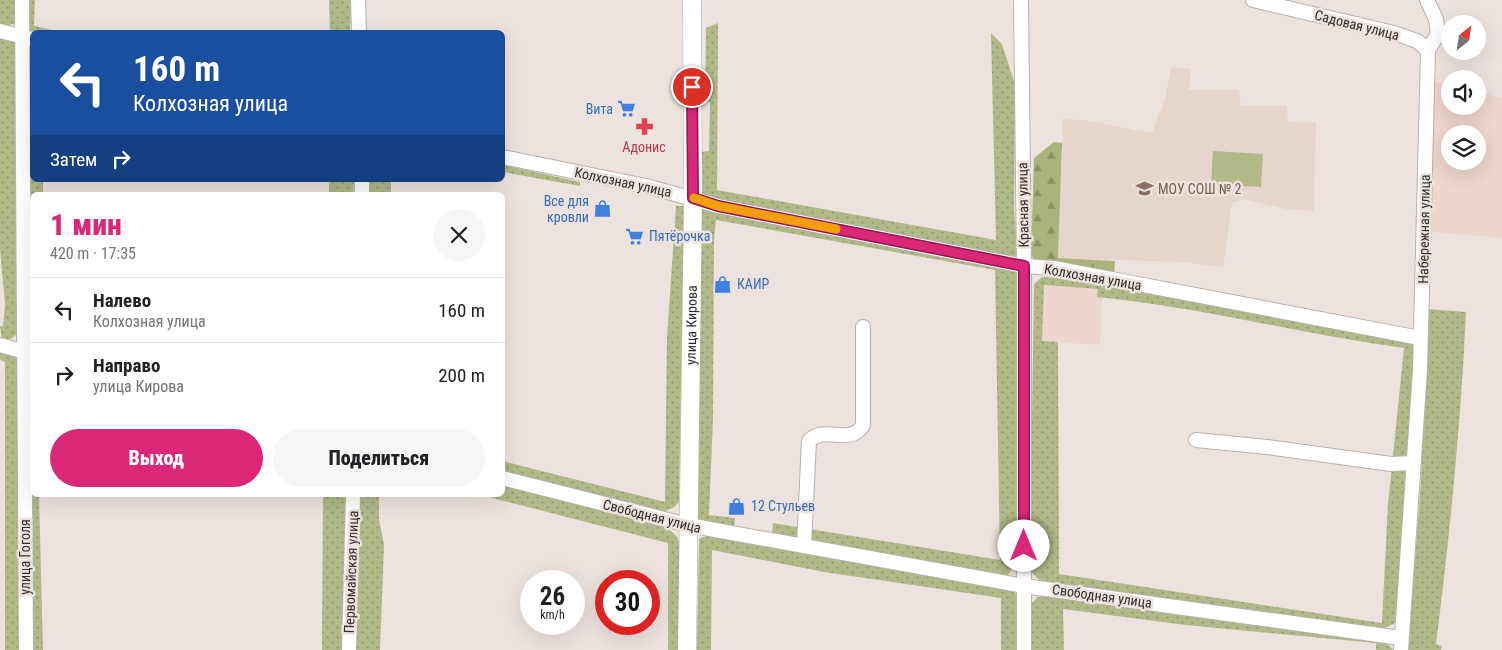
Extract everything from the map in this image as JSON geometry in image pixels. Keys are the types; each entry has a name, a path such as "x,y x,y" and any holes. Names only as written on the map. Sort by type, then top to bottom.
{"main road":[{"name":"улица Кирова","path":"687,650 693,198 692,0"}],"street":[{"name":"улица Гоголя","path":"22,0 27,38 26,650"},
{"path":"358,0 360,30"},
{"name":"Красная улица","path":"1021,0 1024,266 1024,650"},
{"name":"Садовая улица","path":"1253,0 1394,32 1417,41 1428,50"},
{"name":"Набережная улица","path":"1401,644 1414,463 1420,338 1428,50 1438,34 1436,19 1427,0"},
{"path":"0,31 27,38"},
{"name":"Колхозная улица","path":"505,158 693,198 718,206 1024,266 1054,268 1420,338"},
{"path":"804,546 809,441 814,436 822,434 849,436 858,433 863,424 863,327"},
{"path":"0,345 27,353"},
{"path":"1196,440 1267,447 1392,464 1414,463"},
{"name":"Свободная улица","path":"505,479 688,526 1024,586 1401,644"},
{"name":"Первомайская улица","path":"349,650 353,497"}],"shaded area":[{"path":"1171,67 1191,69 1189,90 1239,90 1241,106 1287,106 1288,122 1316,123 1314,211 1286,209 1243,199 1232,203 1223,267 1181,262 1058,258 1063,119 1083,120 1152,133 1165,99"},
{"path":"1434,81 1441,83 1441,115 1486,115 1486,94 1502,98 1502,238 1431,232"},
{"path":"1044,285 1098,289 1097,297 1102,297 1100,345 1041,341"}],"green space":[{"path":"0,0 16,0 16,23 6,26 0,24"},
{"path":"26,0 35,0 34,26 53,30 30,30 30,32 26,28"},
{"path":"329,0 351,0 350,30 330,30"},
{"path":"718,23 717,190 996,240 991,33 1002,44 1015,84 1014,211 1018,256 992,255 746,207 704,196 702,192 700,152 709,151 710,102 705,102 706,28"},
{"path":"0,36 17,40 17,334 11,339 2,340 0,326 3,326 5,304 0,249"},
{"path":"30,49 30,182 43,182 43,192 30,192 30,344 28,341 28,51"},
{"path":"1054,142 1062,143 1058,258 1115,261 1114,275 1037,261 1031,256 1034,158"},
{"path":"1213,151 1263,154 1261,187 1211,184"},
{"path":"505,165 580,182 580,186 505,172"},
{"path":"329,182 354,182 353,192 329,192"},
{"path":"368,182 391,182 391,192 368,192"},
{"path":"676,206 684,206 679,502 673,508 662,512 505,472 505,462 665,502 667,338"},
{"path":"700,208 1017,268 1016,552 1007,577 772,534 773,523 1000,560 995,270 716,220 714,240 713,417 709,515 735,518 734,527 698,520"},
{"path":"1042,277 1068,278 1408,340 1415,344 1397,622 1385,628 1358,626 1042,582 1033,574 1030,561 1034,284","holes":["1044,285 1098,289 1097,297 1174,307 1327,336 1404,348 1388,504 1382,623 1059,574 1058,342 1042,341"]},
{"path":"1427,309 1466,312 1464,354 1446,561 1436,644 1442,646 1441,650 1408,650 1421,482"},
{"path":"0,350 18,356 21,650 5,650 5,362 0,360"},
{"path":"505,484 666,526 677,537 682,548 681,650 668,650 668,543 489,497 505,497"},
{"path":"31,497 39,497 43,650 30,650"},
{"path":"323,497 345,497 348,499 344,650 322,650"},
{"path":"360,497 379,497 379,519 384,545 380,650 355,650"},
{"path":"708,535 1010,587 1017,595 1018,650 1001,650 1001,598 824,572 712,550 711,650 697,650 699,539"},
{"path":"1050,595 1378,639 1393,650 1376,650 1376,643 1186,625 1063,609 1064,650 1032,650 1032,603 1038,597"}],"slow traffic":[{"path":"694,198 718,206 836,229"}],"place":[{"name":"Вита","path":"627,109"},
{"name":"Адонис","path":"644,127"},
{"name":"МОУ СОШ № 2","path":"1144,189"},
{"name":"Все для кровли","path":"603,209"},
{"name":"Пятёрочка","path":"635,236"},
{"name":"КАИР","path":"723,284"},
{"name":"12 Стульев","path":"737,506"}],"route":[{"path":"692,87 691,184 693,198 718,206 1024,266 1024,546"}]}
